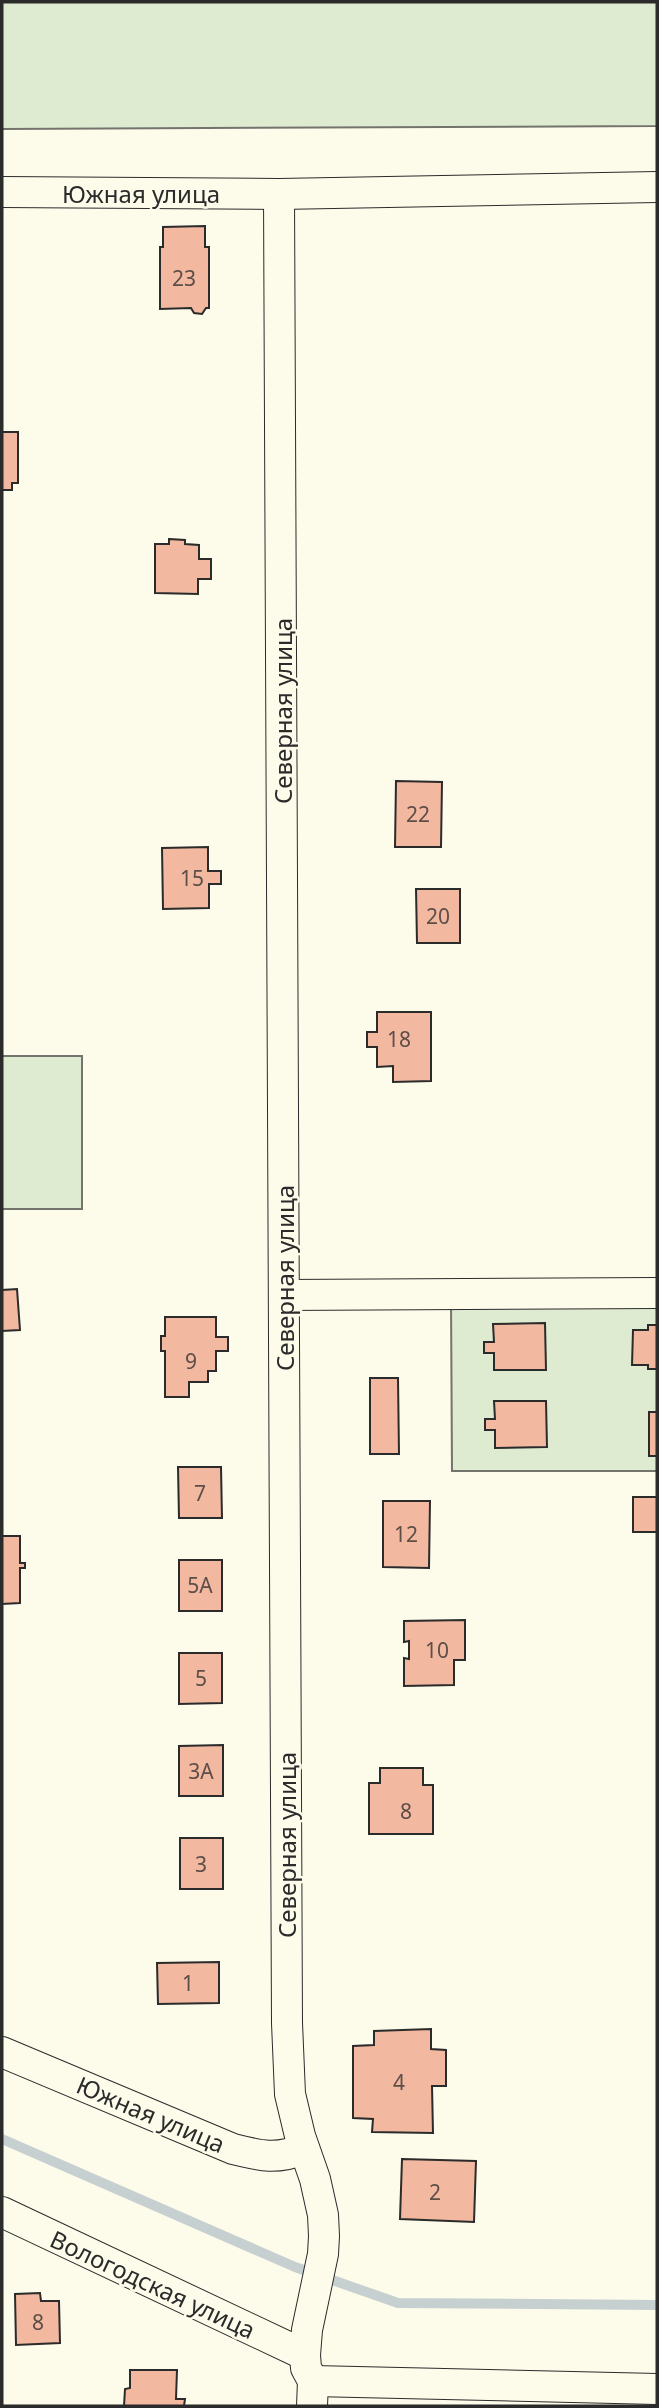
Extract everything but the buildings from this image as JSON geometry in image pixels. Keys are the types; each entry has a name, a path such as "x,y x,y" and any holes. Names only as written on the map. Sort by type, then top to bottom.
{"street":[{"name":"Южная улица","path":"2,192 279,194 657,187"},
{"name":"Северная улица","path":"279,194 287,2023 290,2094 323,2215 323,2255 309,2368"},
{"path":"284,1295 657,1293"},
{"name":"Южная улица","path":"2,2052 233,2149 264,2157 285,2156 304,2149"},
{"name":"Вологодская улица","path":"2,2212 309,2368"},
{"path":"309,2368 657,2389"}],"green space":[{"path":"2,2 657,2 657,126 2,129"},
{"path":"2,1056 82,1056 82,1209 2,1209"},
{"path":"657,1297 657,1471 452,1471 451,1298"}],"waterway":[{"path":"2,2139 295,2267 398,2303 657,2305"}]}
